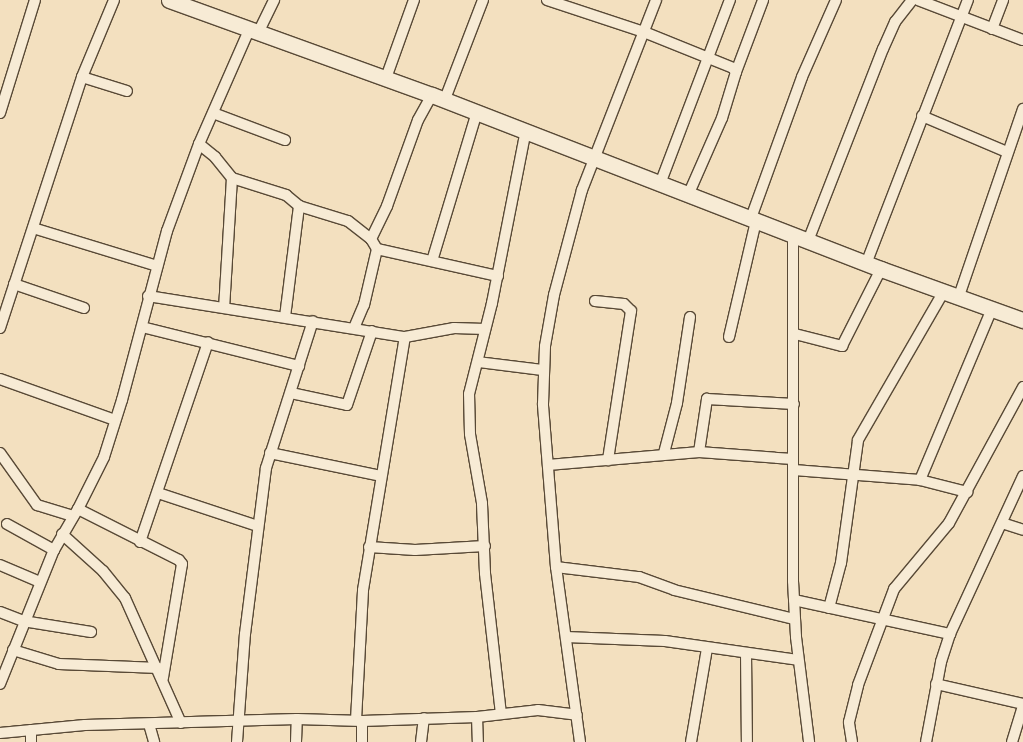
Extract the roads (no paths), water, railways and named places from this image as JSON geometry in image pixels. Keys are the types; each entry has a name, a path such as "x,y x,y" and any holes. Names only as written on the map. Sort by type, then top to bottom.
{"street":[{"path":"0,113 36,0"},
{"path":"1,322 82,76 114,0"},
{"path":"0,684 23,621 54,550 99,469 142,326 156,266 199,144 254,32 274,0"},
{"path":"386,78 414,0"},
{"path":"371,239 387,206 418,120 438,97 483,0"},
{"path":"547,0 710,56 736,72"},
{"path":"580,742 556,567 542,370 554,295 594,157 656,0"},
{"path":"660,184 730,0"},
{"path":"689,193 713,145 736,72 763,0"},
{"path":"729,337 754,219 802,77 836,0"},
{"path":"808,241 895,22 912,0"},
{"path":"918,0 1023,40"},
{"path":"866,264 968,0"},
{"path":"992,29 1003,0"},
{"path":"175,1 254,32 526,130 881,270 1022,318"},
{"path":"82,76 128,91"},
{"path":"959,296 1023,109"},
{"path":"432,261 477,112"},
{"path":"213,113 285,140"},
{"path":"922,116 1007,152"},
{"path":"502,714 485,573 485,546 480,487 470,422 469,394 498,276 526,130"},
{"path":"199,144 220,162 232,178 286,195 299,206 348,221 371,239 377,249 364,305 354,328"},
{"path":"224,308 232,178"},
{"path":"285,317 299,206"},
{"path":"33,228 156,266"},
{"path":"793,236 795,334 793,459 794,618 809,742"},
{"path":"377,249 498,276"},
{"path":"795,334 842,346 881,270"},
{"path":"14,284 84,308"},
{"path":"829,608 840,563 855,477 855,456 865,426 944,291"},
{"path":"148,296 405,337 461,327 485,329"},
{"path":"595,301 624,304 631,311 608,460"},
{"path":"920,480 992,309"},
{"path":"664,453 676,403 690,317"},
{"path":"238,742 238,723 258,526 270,453 313,321"},
{"path":"142,326 299,366"},
{"path":"291,393 347,405 372,332"},
{"path":"362,742 359,721 363,590 405,337"},
{"path":"140,542 208,342"},
{"path":"478,362 542,370"},
{"path":"0,379 115,420"},
{"path":"852,742 848,732 853,704 880,620 901,579 940,537 967,492 1023,387"},
{"path":"698,452 706,399 794,404"},
{"path":"0,452 37,505 75,512 180,560 182,564 161,673"},
{"path":"548,465 664,453 698,452 793,459"},
{"path":"270,453 381,476"},
{"path":"794,470 855,477 920,480 967,492"},
{"path":"926,742 936,684 950,634 1023,476"},
{"path":"158,493 258,526"},
{"path":"1002,523 1023,530"},
{"path":"7,524 54,550"},
{"path":"62,534 116,585 133,612 181,723"},
{"path":"369,547 415,550 485,546"},
{"path":"0,565 40,582"},
{"path":"556,567 640,577 674,590 794,618"},
{"path":"794,600 950,634"},
{"path":"0,612 23,621 91,632"},
{"path":"566,637 637,638 798,660"},
{"path":"691,742 707,648"},
{"path":"13,650 59,664 161,673"},
{"path":"746,653 746,742"},
{"path":"936,684 1023,705 1012,742"},
{"path":"0,733 84,725 238,723 297,719 359,721 477,717 551,710 577,715"},
{"path":"477,717 478,742"},
{"path":"421,742 424,718"},
{"path":"296,742 297,719"},
{"path":"149,724 154,742"},
{"path":"31,730 31,742"}]}
